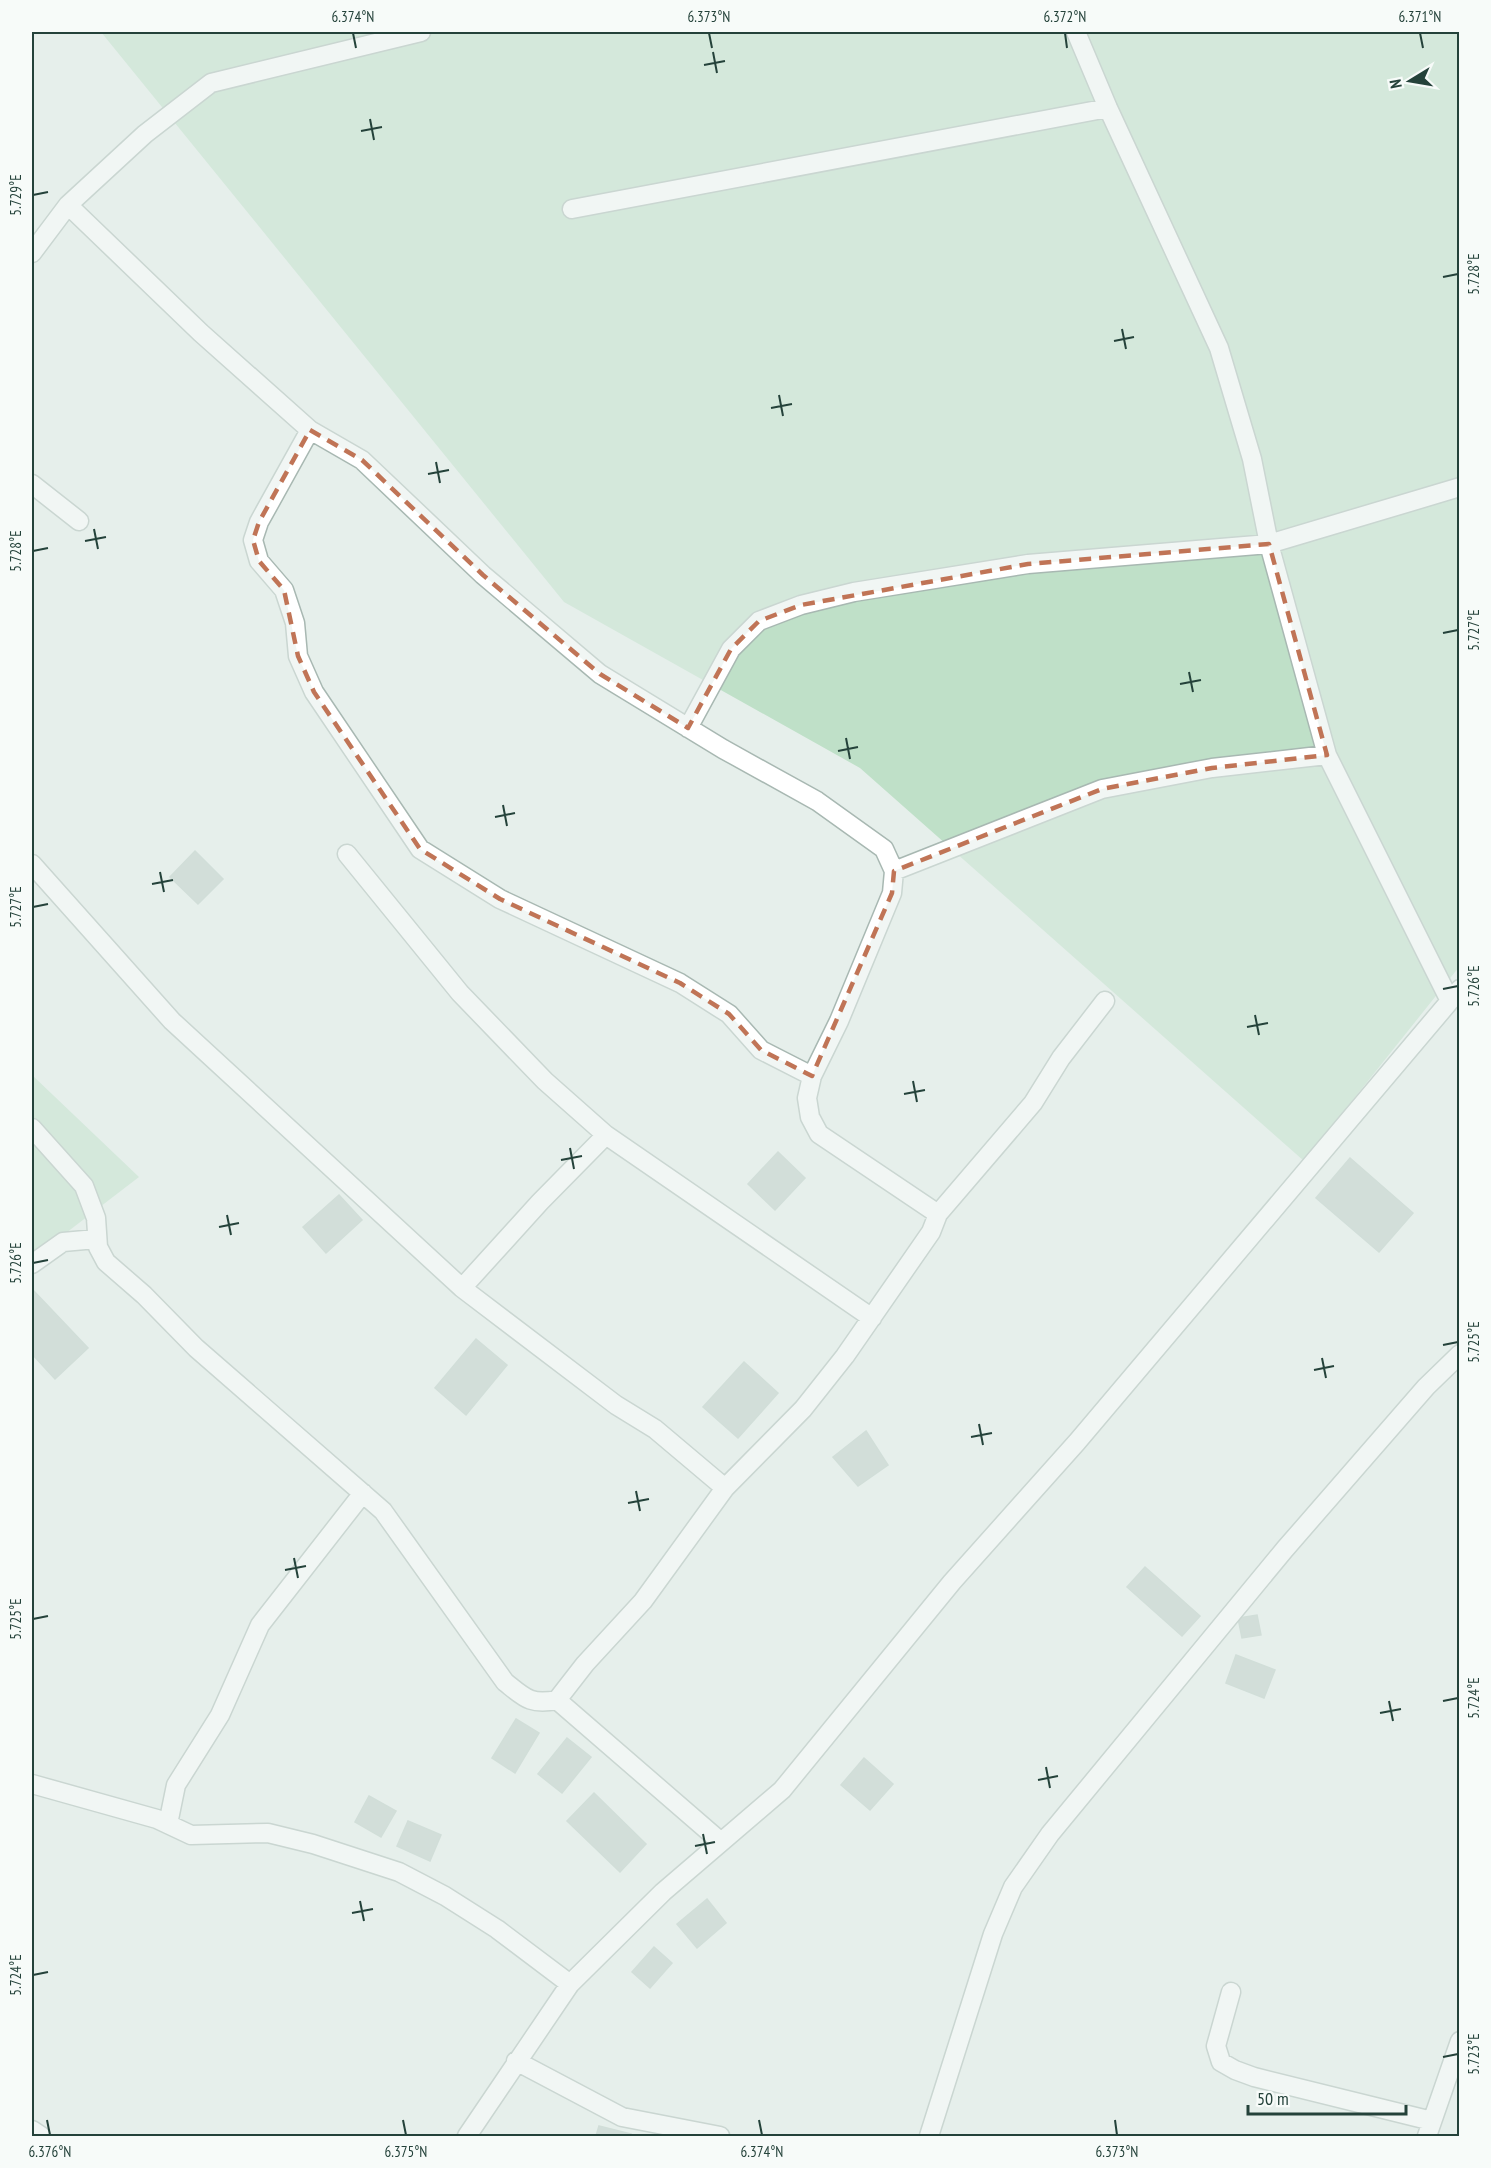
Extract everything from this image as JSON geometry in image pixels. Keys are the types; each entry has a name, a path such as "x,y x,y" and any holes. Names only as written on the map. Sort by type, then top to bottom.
{"street":[{"path":"32,253 68,205 145,134 211,82 421,32"},
{"path":"467,2136 570,1984 663,1892 782,1790 952,1582 1077,1442 1455,995 1327,755 1269,544 1252,459 1219,348 1108,108 1076,32"},
{"path":"572,209 1108,108"},
{"path":"68,205 201,333 310,430 362,460 483,575 600,674 688,728 816,801 884,849 894,871 892,893 839,1021 812,1076 807,1098 810,1117 819,1134 938,1214"},
{"path":"310,430 259,522 253,540 259,561 284,590 295,623 298,656 314,692 420,849 500,899 680,983 729,1014 761,1050 812,1076"},
{"path":"32,484 79,521"},
{"path":"688,728 731,649 759,621 801,605 855,592 1028,564 1269,544 1460,488"},
{"path":"894,871 1102,789 1212,768 1327,755"},
{"path":"347,854 460,993 545,1081 606,1135 872,1318"},
{"path":"32,864 172,1021 462,1288 616,1405 655,1429 725,1488"},
{"path":"32,1128 84,1186 96,1218 96,1239 106,1262 118,1275 144,1295 196,1348 383,1511 505,1682 528,1701 542,1703 558,1700 585,1664 643,1601 725,1488 803,1409 872,1318 931,1232 938,1214 1033,1103 1061,1058 1105,1001"},
{"path":"462,1288 540,1202 606,1135"},
{"path":"32,1264 63,1242 96,1239"},
{"path":"929,2136 993,1934 1013,1887 1050,1834 1285,1549 1426,1387 1460,1354"},
{"path":"168,1824 176,1785 220,1715 260,1625 363,1493"},
{"path":"558,1700 721,1842"},
{"path":"32,1785 168,1824 191,1835 267,1833 313,1844 399,1872 445,1896 497,1929 570,1984"},
{"path":"1231,1992 1216,2046 1221,2062 1254,2077 1430,2129 1460,2041"},
{"path":"516,2061 622,2116 720,2136"},
{"path":"32,2130 41,2136"}],"highlighted area":[{"path":"310,430 362,460 483,575 600,674 688,728 731,649 759,621 801,605 1028,564 1269,544 1327,755 1212,768 1102,789 894,871 892,893 812,1076 761,1050 729,1014 680,983 500,899 420,849 314,692 298,656 284,590 259,561 253,540 259,522"}],"green space":[{"path":"101,32 1459,32 1459,967 1304,1161 860,768 564,602"},
{"path":"32,1075 139,1177 32,1259"}],"building":[{"path":"195,851 223,879 198,904 170,877"},
{"path":"778,1152 805,1178 775,1210 748,1184"},
{"path":"1350,1158 1413,1213 1379,1252 1316,1198"},
{"path":"339,1195 362,1220 326,1253 303,1227"},
{"path":"32,1289 88,1348 55,1379 32,1354"},
{"path":"476,1339 507,1365 466,1415 435,1388"},
{"path":"744,1362 778,1393 738,1438 703,1407"},
{"path":"866,1431 888,1465 858,1486 833,1457"},
{"path":"1145,1567 1200,1616 1182,1636 1127,1587"},
{"path":"1257,1615 1261,1635 1242,1638 1238,1618"},
{"path":"1236,1655 1275,1670 1264,1698 1226,1683"},
{"path":"516,1719 539,1733 515,1773 492,1758"},
{"path":"567,1738 591,1757 562,1793 538,1774"},
{"path":"864,1758 893,1784 870,1810 841,1785"},
{"path":"594,1793 646,1844 620,1872 567,1821"},
{"path":"369,1796 396,1811 381,1837 355,1822"},
{"path":"408,1821 441,1835 430,1861 397,1846"},
{"path":"707,1899 726,1923 697,1948 677,1924"},
{"path":"654,1947 672,1963 650,1988 632,1972"},
{"path":"599,2126 631,2134 630,2136 596,2136"}]}
